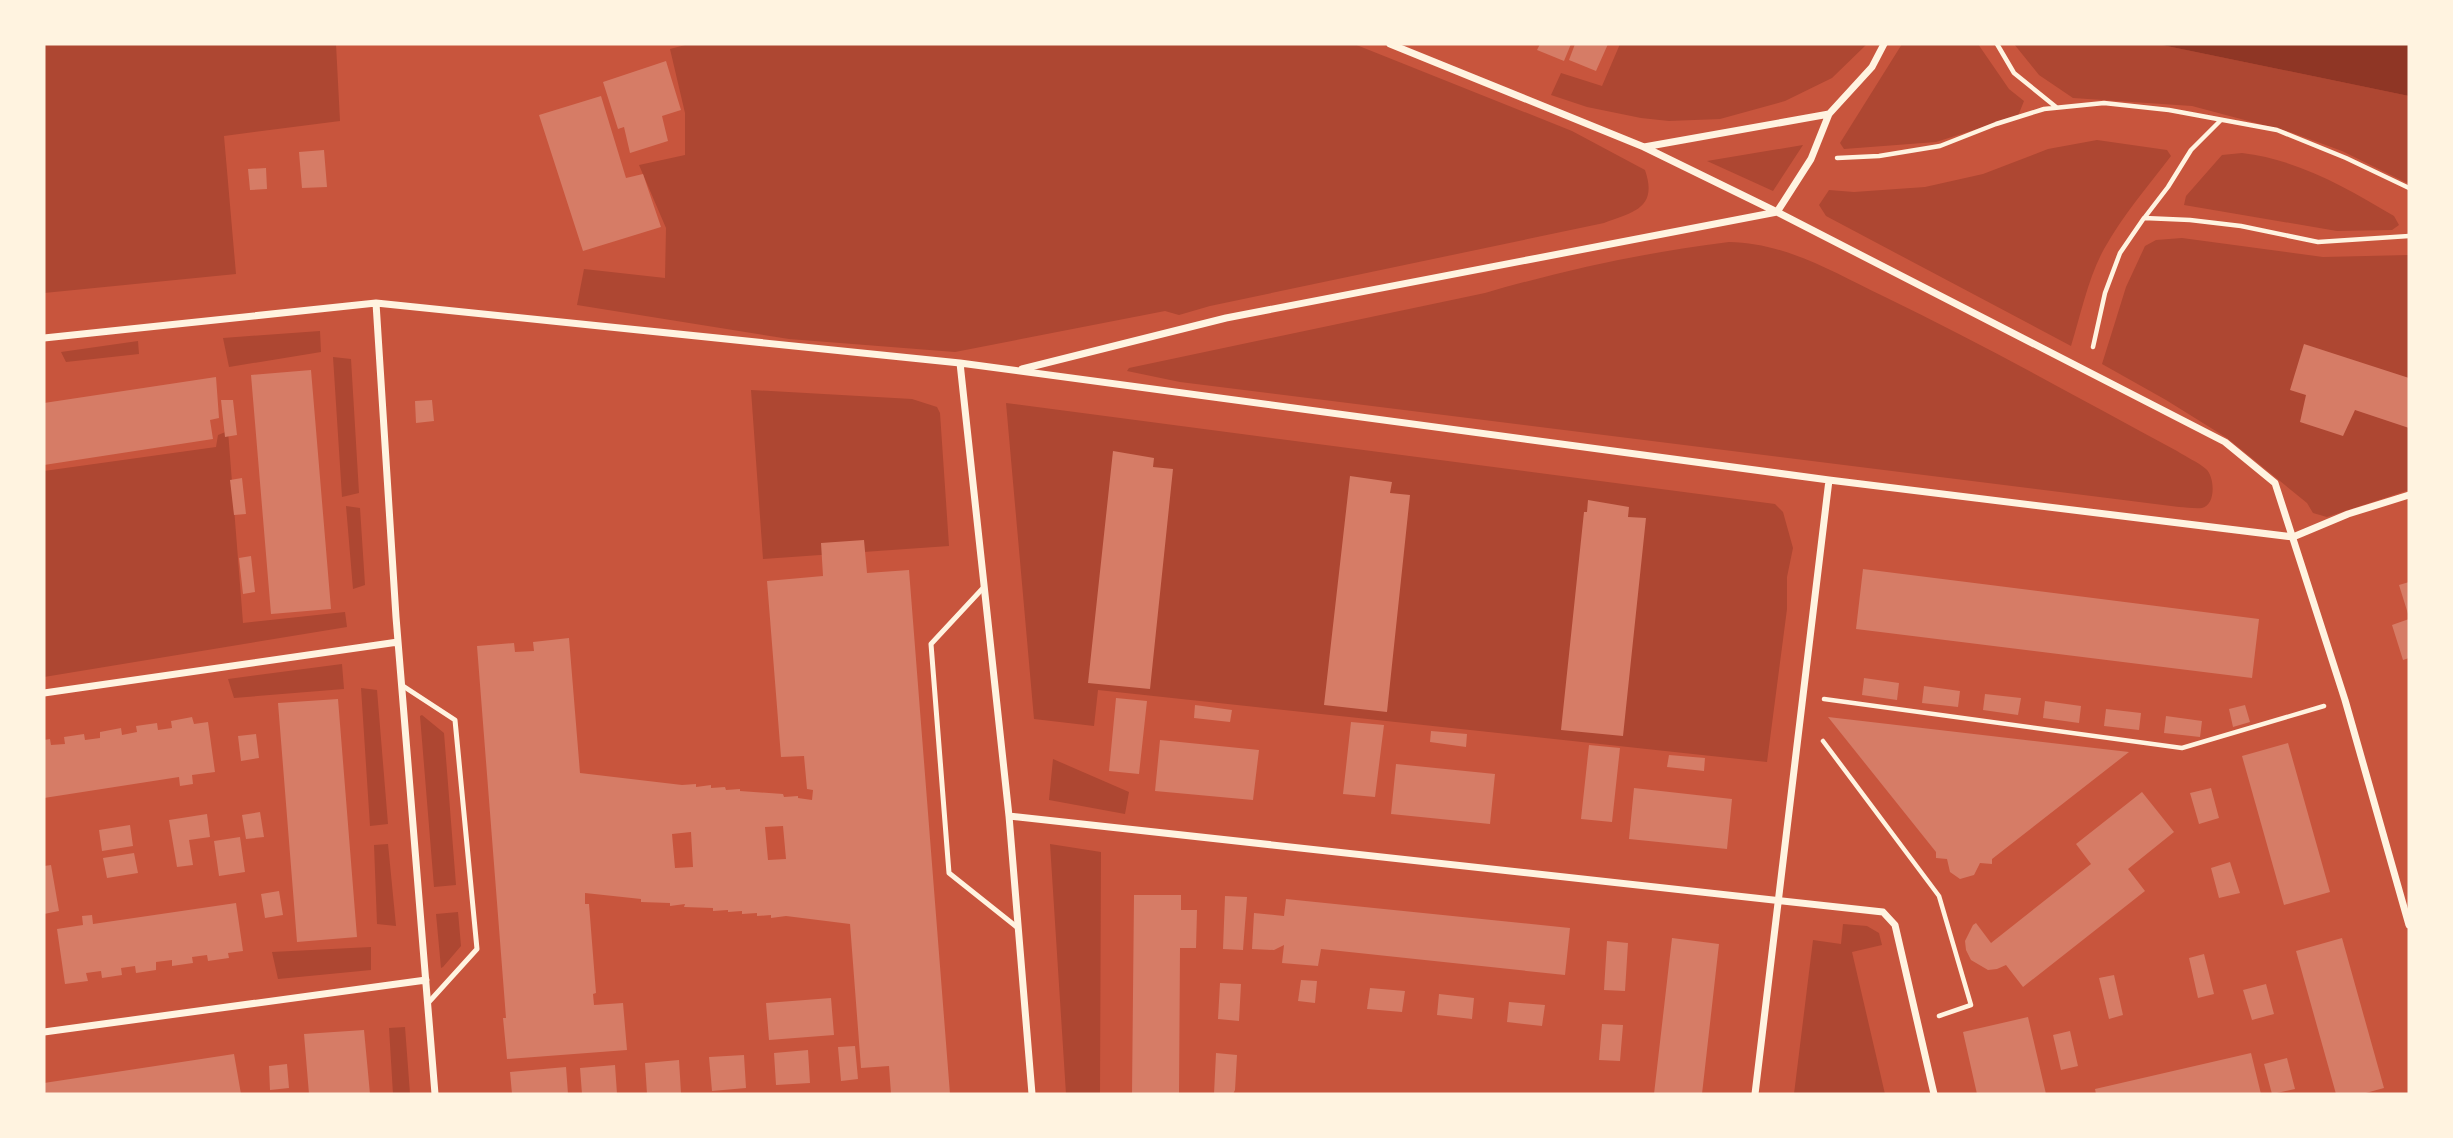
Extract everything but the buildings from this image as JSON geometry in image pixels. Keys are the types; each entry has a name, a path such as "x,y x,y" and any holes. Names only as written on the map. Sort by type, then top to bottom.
{"street":[{"path":"1390,44 1644,148 1777,212 2225,442 2275,483 2345,700 2409,925"},
{"path":"1018,370 1226,318 1777,212 1811,159 1829,114 1872,67 1884,44"},
{"path":"1644,148 1829,114"},
{"path":"376,303 398,642 435,1094"},
{"path":"44,338 376,303 1018,370 1829,480 2293,537 2347,514 2409,495"},
{"path":"960,363 1009,816 1032,1094"},
{"path":"1755,1094 1829,480"},
{"path":"44,693 398,642"},
{"path":"1009,816 1883,912 1895,925 1934,1094"},
{"path":"44,1032 426,980"}],"lane":[{"path":"984,587 931,643 949,873 1018,929"},
{"path":"403,686 455,720 477,949 428,1003"}],"path":[{"path":"1997,44 2014,73 2056,108"},
{"path":"1811,159 1878,156 1940,146 2044,109 2104,103 2169,110 2277,130 2346,158 2409,188"},
{"path":"2088,371 2108,283 2119,253 2168,187 2190,150 2222,119"},
{"path":"2144,218 2241,226 2318,242 2409,236"},
{"path":"1804,697 2182,748 2345,700"},
{"path":"1802,712 1939,895 1971,1005 1917,1023"}],"shaded area":[{"path":"44,44 336,44 340,121 224,136 236,274 44,293"},
{"path":"689,44 1354,44 1572,131 1645,170 1648,193 1641,207 1604,223 1210,306 1179,315 1165,311 955,352 789,339 577,305 584,269 665,278 666,228 639,165 685,155 685,113 670,49"},
{"path":"1620,44 1867,44 1832,78 1785,101 1720,119 1669,121 1641,118 1587,107 1551,95 1561,73 1602,86"},
{"path":"1902,44 1978,44 2009,89 2024,101 2018,116 1936,142 1844,149 1840,143"},
{"path":"2014,44 2157,44 2409,96 2409,184 2342,151 2290,132 2192,106 2073,98 2039,75"},
{"path":"2157,44 2409,44 2409,96"},
{"path":"2097,140 2167,150 2171,156 2127,213 2098,260 2071,346 1826,216 1819,205 1829,190 1854,192 1925,187 1983,174 2048,149"},
{"path":"1803,145 1773,191 1707,161"},
{"path":"2242,153 2283,162 2321,176 2394,216 2399,225 2392,230 2337,231 2184,205 2186,196 2222,155"},
{"path":"2182,238 2323,257 2409,255 2409,490 2327,517 2313,513 2307,503 2227,438 2102,364 2126,287 2145,246 2156,240"},
{"path":"1729,242 1770,247 1809,260 1957,333 2068,392 2203,466 2211,478 2213,490 2210,502 2202,508 2179,507 1180,382 1127,371 1129,368 1485,293 1606,263"},
{"path":"320,331 321,352 229,367 223,338"},
{"path":"138,341 139,354 66,362 61,352"},
{"path":"333,357 351,359 359,493 342,497"},
{"path":"751,390 912,399 937,407 940,413 949,546 763,559"},
{"path":"1006,403 1775,504 1783,512 1793,548 1787,577 1787,609 1767,762 1098,690 1094,726 1034,719"},
{"path":"228,431 243,623 345,612 347,627 44,677 44,471 216,447 218,435"},
{"path":"346,506 360,508 365,585 353,589"},
{"path":"342,664 344,689 234,698 228,679"},
{"path":"361,688 377,690 388,824 370,826"},
{"path":"422,715 444,733 456,885 434,887"},
{"path":"1053,759 1129,792 1125,814 1049,800"},
{"path":"388,844 396,926 377,924 374,845"},
{"path":"1050,844 1101,852 1100,1094 1066,1094"},
{"path":"458,912 461,946 441,968 436,914"},
{"path":"1843,924 1867,926 1879,933 1882,945 1852,952 1885,1094 1794,1094 1813,940 1841,944"},
{"path":"371,947 371,970 278,979 272,952"},
{"path":"405,1027 410,1094 393,1094 389,1028"}]}
